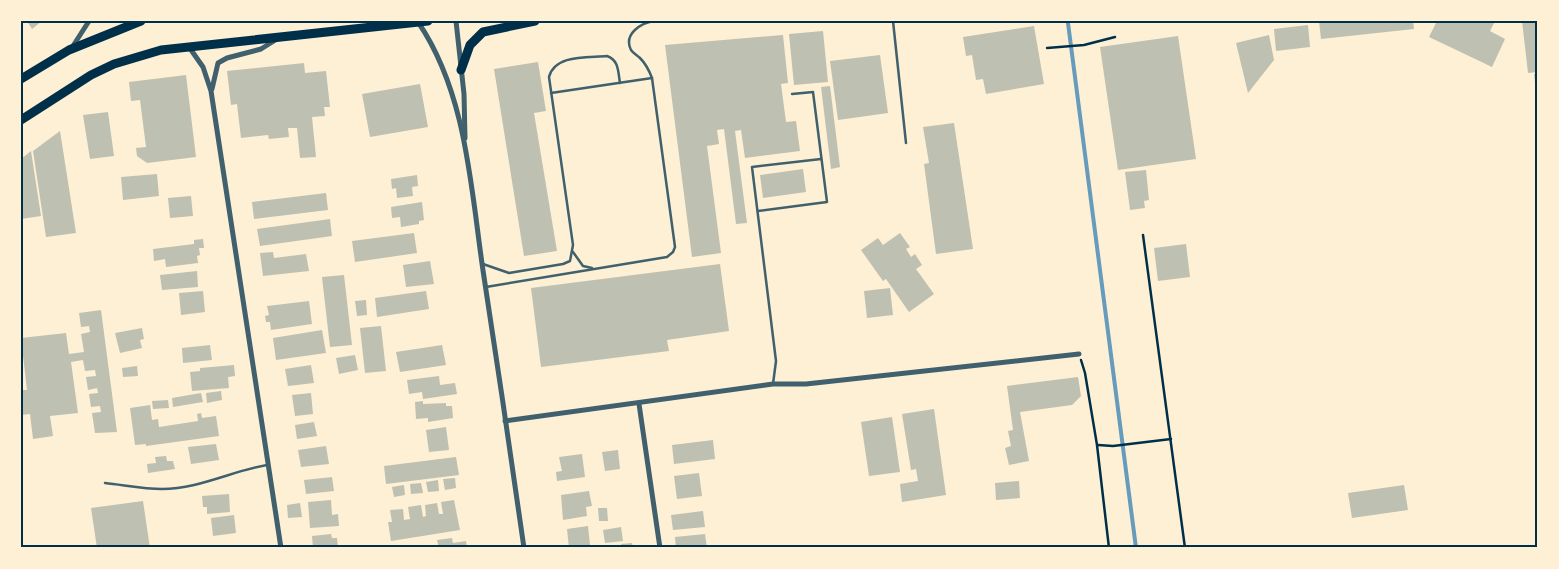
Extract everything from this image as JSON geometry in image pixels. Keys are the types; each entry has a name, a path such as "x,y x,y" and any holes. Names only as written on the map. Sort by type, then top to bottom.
{"main road":[{"path":"21,79 69,50 121,24 141,21"},
{"path":"21,120 69,87 98,71 135,57 188,46 428,21"},
{"path":"461,70 470,45 483,32 535,21"}],"street":[{"path":"69,50 89,21"},
{"path":"456,21 461,70 465,148 524,548"},
{"path":"417,22 427,36 444,72 465,148"},
{"path":"211,90 218,63 227,58 261,49 284,35"},
{"path":"188,46 202,67 211,90 281,548"},
{"path":"505,421 773,384 806,384 1079,354"},
{"path":"639,404 660,548"}],"lane":[{"path":"486,287 667,256 673,252 675,247 652,78 648,67 632,50 630,41 633,31 639,25 654,21"},
{"path":"893,21 906,143"},
{"path":"482,263 509,272 563,264 570,261 573,252 549,76 551,69 556,63 607,56 613,58 617,64 620,83"},
{"path":"551,93 652,78"},
{"path":"758,211 827,202 812,92 792,94"},
{"path":"773,384 776,360 752,167 821,158"},
{"path":"573,252 583,266 594,269"},
{"path":"105,483 162,489 189,486 244,469 269,465"}],"path":[{"path":"1047,48 1084,45 1115,37"},
{"path":"1143,235 1185,548"},
{"path":"1079,354 1086,373 1097,445 1109,548"},
{"path":"1097,445 1112,446 1171,440"}],"building":[{"path":"27,21 42,21 32,29"},
{"path":"1319,21 1413,21 1414,29 1321,39"},
{"path":"1437,21 1495,21 1490,31 1505,39 1492,67 1429,37"},
{"path":"1522,21 1538,21 1538,72 1528,73"},
{"path":"1308,25 1310,47 1276,51 1274,29"},
{"path":"1034,26 1044,84 986,94 983,79 976,80 972,55 966,56 963,37"},
{"path":"823,31 828,82 794,85 789,34"},
{"path":"783,35 788,83 781,84 786,122 796,121 800,151 745,158 741,130 735,131 747,223 736,224 724,129 717,130 719,144 707,146 721,253 692,257 665,45"},
{"path":"1269,35 1274,60 1248,93 1236,43"},
{"path":"1178,36 1196,159 1118,170 1100,47"},
{"path":"880,55 888,113 838,120 830,61"},
{"path":"538,62 546,111 534,113 557,251 524,256 494,69"},
{"path":"304,63 305,73 326,71 330,107 324,107 325,116 312,117 316,157 300,158 297,128 288,128 289,137 269,139 268,135 241,138 237,104 231,105 227,71"},
{"path":"1534,74 1538,74 1538,99 1537,99"},
{"path":"186,75 196,157 147,163 137,156 136,148 146,147 140,100 131,101 129,82"},
{"path":"420,84 428,127 370,137 362,94"},
{"path":"830,86 840,167 831,169 821,87"},
{"path":"108,112 114,156 90,159 83,115"},
{"path":"954,123 973,249 936,254 924,164 929,163 923,127"},
{"path":"60,131 76,233 46,237 33,151"},
{"path":"31,151 41,216 21,219 21,159"},
{"path":"803,169 806,192 763,198 760,175"},
{"path":"1146,170 1149,200 1144,201 1145,208 1130,210 1125,172"},
{"path":"157,174 159,196 123,200 121,177"},
{"path":"417,175 418,186 412,187 413,196 397,198 396,188 392,189 391,179"},
{"path":"326,193 328,210 254,219 252,202"},
{"path":"191,196 193,216 170,218 168,198"},
{"path":"422,202 424,220 419,221 419,224 401,227 400,217 392,218 391,207"},
{"path":"330,219 332,236 260,246 257,229"},
{"path":"414,233 417,253 355,262 352,241"},
{"path":"900,233 910,247 906,249 911,257 915,254 922,265 916,269 934,294 909,312 886,279 883,281 861,250 878,238 883,245"},
{"path":"203,239 204,248 199,248 198,263 166,267 165,259 154,261 153,249 194,244 194,240"},
{"path":"1186,244 1190,277 1158,281 1154,248"},
{"path":"273,252 274,258 306,254 309,271 263,276 260,253"},
{"path":"430,261 434,284 406,287 403,265"},
{"path":"720,264 729,331 667,340 669,351 541,367 531,288"},
{"path":"197,271 198,287 162,290 160,275"},
{"path":"344,275 352,345 330,347 322,277"},
{"path":"890,288 893,315 867,318 864,291"},
{"path":"203,291 205,312 181,315 179,293"},
{"path":"426,291 429,309 377,317 375,298"},
{"path":"366,300 367,315 357,316 355,301"},
{"path":"309,301 312,324 271,330 270,322 266,322 265,316 269,315 267,306"},
{"path":"101,310 117,432 95,433 92,413 101,412 100,406 91,407 89,394 98,393 97,388 88,390 86,377 96,376 95,370 85,371 83,360 71,362 78,413 50,416 53,436 33,439 30,414 21,415 21,390 27,390 21,338 66,333 69,354 84,352 81,334 90,332 89,326 81,327 79,313"},
{"path":"381,326 386,371 365,373 360,328"},
{"path":"142,328 144,339 140,340 142,348 120,353 115,333"},
{"path":"322,330 326,353 276,360 273,338"},
{"path":"210,345 212,360 183,363 182,348"},
{"path":"442,345 446,365 400,372 396,352"},
{"path":"355,355 358,370 339,374 336,358"},
{"path":"234,365 235,376 228,377 229,388 192,391 190,372 200,371 200,368"},
{"path":"311,365 314,383 288,386 285,369"},
{"path":"137,366 138,376 123,377 122,368"},
{"path":"439,376 440,385 455,383 457,394 423,399 422,392 409,394 407,380"},
{"path":"1078,377 1081,396 1072,405 1020,412 1029,461 1009,465 1005,448 1011,446 1008,431 1013,430 1007,386"},
{"path":"221,391 222,400 207,403 206,393"},
{"path":"201,393 203,402 173,407 172,398"},
{"path":"311,393 313,414 295,416 292,395"},
{"path":"168,400 169,408 153,409 152,401"},
{"path":"423,401 423,404 446,403 446,406 452,406 453,418 428,422 428,418 416,419 415,402"},
{"path":"150,405 152,420 158,419 159,427 198,421 197,414 201,413 202,418 216,416 219,436 146,446 146,444 135,445 130,408"},
{"path":"934,409 946,495 902,502 900,484 918,481 916,469 911,470 902,414"},
{"path":"892,417 900,472 869,476 861,422"},
{"path":"314,422 317,436 297,439 295,425"},
{"path":"446,427 449,450 429,452 426,430"},
{"path":"713,440 715,459 674,464 672,445"},
{"path":"216,444 219,460 191,464 188,447"},
{"path":"326,446 329,464 301,467 298,450"},
{"path":"618,450 620,469 605,471 602,452"},
{"path":"582,454 585,477 557,481 556,472 562,471 559,457"},
{"path":"166,456 167,461 173,461 175,469 148,473 147,464 156,463 155,457"},
{"path":"456,457 459,475 386,484 384,466"},
{"path":"699,473 702,496 677,499 674,476"},
{"path":"332,477 334,491 306,494 304,480"},
{"path":"455,478 456,488 445,490 443,479"},
{"path":"438,480 439,491 428,492 426,482"},
{"path":"1019,481 1020,498 996,500 995,483"},
{"path":"421,483 423,493 411,494 410,484"},
{"path":"404,485 405,495 394,497 392,487"},
{"path":"1404,485 1408,510 1352,518 1348,493"},
{"path":"589,491 592,506 586,507 587,516 563,520 561,495"},
{"path":"229,494 230,512 207,514 207,507 203,507 202,496"},
{"path":"331,500 332,515 338,514 339,526 310,528 308,502"},
{"path":"454,500 460,530 391,541 388,522 392,522 390,510 403,509 404,520 410,519 408,507 421,505 423,517 426,516 425,505 437,503 439,514 443,514 441,502"},
{"path":"143,501 150,548 97,548 91,508"},
{"path":"300,503 302,517 288,518 287,505"},
{"path":"598,508 607,508 608,521 599,521"},
{"path":"703,511 705,527 673,530 671,515"},
{"path":"234,515 236,533 213,536 211,518"},
{"path":"588,526 590,545 569,548 567,529"},
{"path":"621,527 623,541 605,543 603,530"},
{"path":"331,534 332,538 337,538 338,547 313,548 312,536"},
{"path":"705,534 707,548 676,548 675,537"},
{"path":"452,538 453,543 466,541 467,548 439,548 437,540"},
{"path":"632,543 633,548 622,548 621,544"}],"waterway":[{"path":"1068,23 1136,548"}]}
